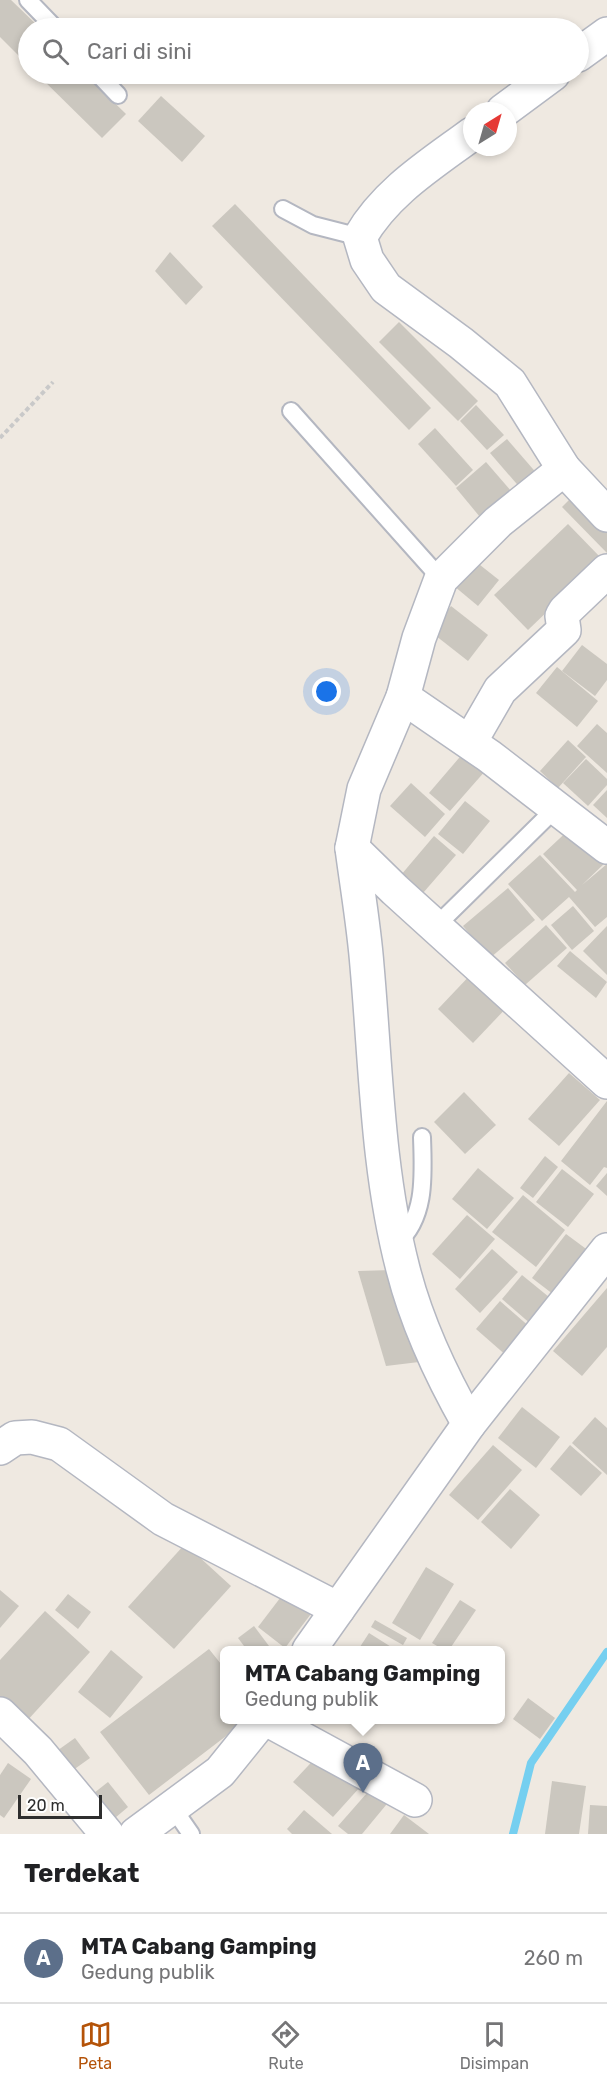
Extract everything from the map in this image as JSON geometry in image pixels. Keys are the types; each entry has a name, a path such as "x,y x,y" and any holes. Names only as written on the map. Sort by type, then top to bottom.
{"street":[{"path":"589,48 607,34"},
{"path":"515,102 540,84"},
{"path":"463,141 388,198 373,214 360,237 367,260 386,288 492,366 510,383 564,469 607,515"},
{"path":"469,1424 443,1378 421,1326 403,1269 379,1136 367,964 352,848 364,789 403,698 419,638 441,579 498,522 564,469"},
{"path":"470,742 500,690 564,630 562,616 565,611 607,571"},
{"path":"403,698 470,742 607,847"},
{"path":"352,848 435,927 607,1082"},
{"path":"312,1646 469,1424 607,1250"},
{"path":"0,1448 15,1438 32,1437 59,1444 74,1452 110,1482 163,1519 338,1609"},
{"path":"0,1714 38,1751 107,1834"},
{"path":"136,1834 182,1821 258,1724"},
{"path":"277,1724 415,1800"}],"lane":[{"path":"28,0 45,18"},
{"path":"108,84 118,95"},
{"path":"283,209 313,225 360,237"},
{"path":"291,411 441,579"},
{"path":"435,927 557,807"},
{"path":"398,1243 406,1236 419,1206 423,1170 422,1137"}],"path":[{"path":"0,438 53,382"}],"building":[{"path":"0,0 11,0 30,18 18,18 18,55 0,37"},
{"path":"47,84 95,84 126,114 102,138"},
{"path":"161,96 205,136 182,162 138,121"},
{"path":"235,204 431,408 409,430 212,226"},
{"path":"170,252 203,287 186,305 155,271"},
{"path":"399,322 478,401 458,421 379,342"},
{"path":"476,405 504,435 487,450 460,421"},
{"path":"435,428 473,470 456,486 418,444"},
{"path":"507,439 539,476 522,490 490,453"},
{"path":"486,462 511,491 480,517 456,488"},
{"path":"574,495 607,528 607,553 562,507"},
{"path":"568,524 602,559 528,630 494,595"},
{"path":"475,561 499,580 478,606 454,586"},
{"path":"451,606 488,635 468,661 431,632"},
{"path":"582,645 607,664 607,680 595,696 562,671"},
{"path":"557,667 598,701 577,727 536,693"},
{"path":"597,724 607,733 607,773 577,746"},
{"path":"568,740 586,757 558,788 540,771"},
{"path":"465,751 486,770 450,811 429,793"},
{"path":"586,759 607,779 607,785 588,806 563,783"},
{"path":"411,783 445,814 425,837 390,806"},
{"path":"607,790 607,818 593,805"},
{"path":"465,801 490,821 463,854 438,834"},
{"path":"575,824 607,861 582,885 607,864 607,917 595,927 569,897 542,921 508,884 540,855 575,892 577,890 543,854"},
{"path":"434,836 456,855 423,893 401,875"},
{"path":"508,888 535,920 490,958 463,926"},
{"path":"573,906 594,931 572,950 551,925"},
{"path":"546,925 567,948 525,985 505,963"},
{"path":"607,926 607,975 583,951"},
{"path":"570,951 607,982 596,998 557,966"},
{"path":"475,970 511,1003 473,1043 438,1009"},
{"path":"569,1073 600,1100 559,1146 528,1119"},
{"path":"464,1092 496,1125 465,1154 434,1122"},
{"path":"607,1101 607,1168 604,1167 590,1185 561,1161"},
{"path":"545,1156 558,1167 533,1198 520,1188"},
{"path":"478,1168 514,1198 487,1229 452,1199"},
{"path":"562,1169 594,1194 568,1227 536,1202"},
{"path":"607,1173 607,1196 596,1186"},
{"path":"523,1195 565,1230 536,1267 492,1232"},
{"path":"467,1215 495,1239 460,1279 432,1254"},
{"path":"566,1234 597,1257 562,1301 532,1278"},
{"path":"492,1249 518,1272 480,1313 455,1289"},
{"path":"392,1270 419,1362 386,1366 358,1271"},
{"path":"522,1275 560,1306 539,1331 502,1299"},
{"path":"607,1288 607,1347 582,1376 553,1351"},
{"path":"500,1301 539,1335 515,1363 476,1329"},
{"path":"522,1407 560,1437 536,1468 498,1438"},
{"path":"595,1417 607,1428 607,1475 572,1443"},
{"path":"493,1445 522,1470 478,1520 449,1495"},
{"path":"570,1445 602,1473 581,1496 550,1469"},
{"path":"510,1489 540,1515 511,1549 481,1522"},
{"path":"185,1544 231,1586 174,1649 128,1607"},
{"path":"426,1567 454,1584 420,1640 392,1623"},
{"path":"290,1585 317,1606 287,1646 282,1646 258,1627"},
{"path":"0,1590 19,1606 0,1628"},
{"path":"68,1594 91,1612 78,1629 55,1610"},
{"path":"460,1600 476,1610 452,1646 437,1646 432,1643"},
{"path":"45,1611 90,1652 25,1723 0,1700 0,1660"},
{"path":"375,1620 407,1638 403,1645 371,1627"},
{"path":"254,1626 269,1646 244,1646 238,1638"},
{"path":"369,1633 390,1646 361,1646"},
{"path":"209,1649 220,1663 220,1724 242,1724 149,1795 100,1732"},
{"path":"111,1650 143,1677 110,1718 78,1692"},
{"path":"528,1698 555,1718 540,1739 513,1719"},
{"path":"75,1738 90,1758 62,1778 47,1758"},
{"path":"321,1752 361,1786 333,1817 293,1782"},
{"path":"8,1763 31,1779 4,1818 0,1815 0,1775"},
{"path":"552,1781 586,1786 579,1834 545,1834"},
{"path":"108,1782 128,1807 109,1823 89,1797"},
{"path":"374,1785 391,1799 362,1834 348,1834 338,1826"},
{"path":"590,1805 607,1806 607,1834 588,1834"},
{"path":"304,1810 332,1834 292,1834 287,1829"},
{"path":"404,1815 429,1834 390,1834"}],"waterway":[{"path":"513,1834 531,1763 607,1652"}],"place":[{"name":"MTA Cabang Gamping","path":"363,1793"}]}
